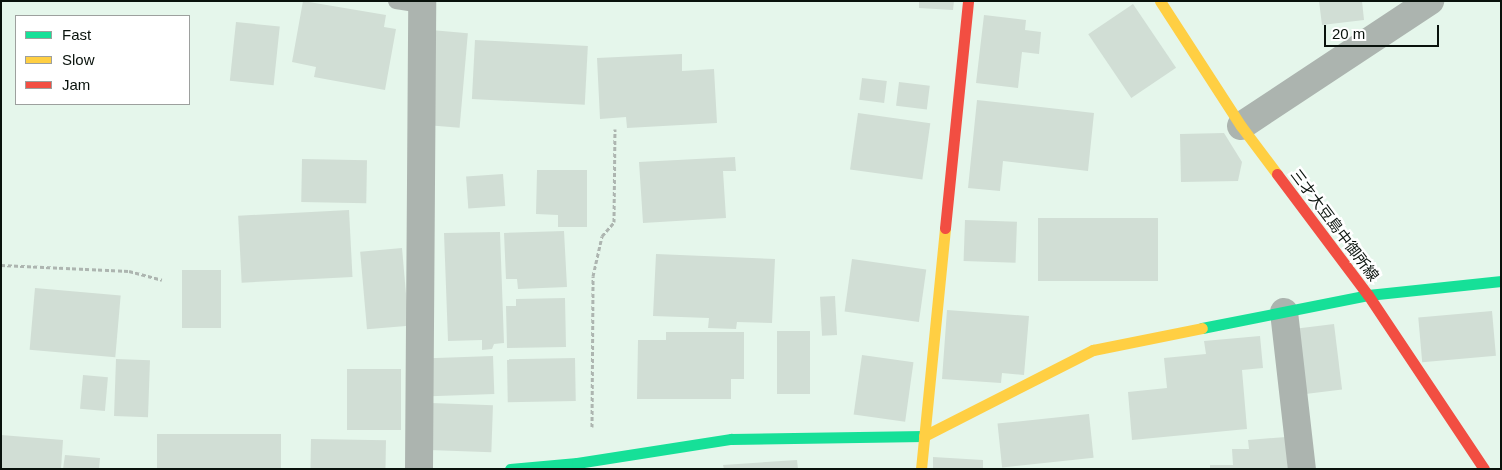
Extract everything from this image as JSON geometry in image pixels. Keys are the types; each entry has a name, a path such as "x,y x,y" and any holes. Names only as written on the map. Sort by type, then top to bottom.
{"street":[{"path":"921,469 968,1"},
{"name":"三才大豆島中御所線","path":"1160,1 1241,126 1368,295 1484,469"},
{"path":"1241,126 1430,1"},
{"path":"413,3 419,469"},
{"path":"510,469 592,464 731,438 923,436 1093,350 1368,295 1501,280"},
{"path":"1284,312 1302,469"}],"path":[{"path":"592,464 593,276 602,236 614,222 615,129"},
{"path":"1,265 129,271 162,280"}],"building":[{"path":"303,1 386,15 384,27 396,29 385,90 314,77 316,67 292,62"},
{"path":"919,1 954,1 953,10 919,8"},
{"path":"1319,1 1362,1 1364,20 1322,25"},
{"path":"1133,4 1176,68 1131,98 1088,34"},
{"path":"984,15 1026,20 1025,30 1041,32 1039,54 1022,52 1018,88 976,83"},
{"path":"236,22 280,27 274,85 230,81"},
{"path":"431,30 468,33 460,128 423,125"},
{"path":"475,40 588,46 585,105 472,99"},
{"path":"682,54 682,71 714,69 717,123 627,128 626,117 600,119 597,58"},
{"path":"862,78 887,81 884,103 859,100"},
{"path":"899,82 930,86 927,110 896,106"},
{"path":"977,100 1094,113 1088,171 1003,161 1000,191 968,188"},
{"path":"858,113 930,123 922,180 850,169"},
{"path":"1224,133 1242,162 1238,181 1181,182 1180,134"},
{"path":"735,157 736,171 723,171 726,218 643,223 639,162"},
{"path":"302,159 367,160 366,203 301,202"},
{"path":"537,170 587,170 587,227 558,227 558,215 536,214"},
{"path":"503,174 505,206 468,209 466,177"},
{"path":"349,210 353,277 242,283 238,216"},
{"path":"1038,218 1158,218 1158,281 1038,281"},
{"path":"965,220 1017,222 1016,263 964,261"},
{"path":"564,231 567,287 518,289 517,279 506,279 504,233"},
{"path":"500,232 504,343 494,344 492,349 482,350 482,340 448,341 444,233"},
{"path":"402,248 409,326 367,329 360,252"},
{"path":"656,254 775,259 772,323 737,322 736,329 708,328 709,318 653,316"},
{"path":"852,259 926,269 919,322 845,311"},
{"path":"182,270 221,270 221,328 182,328"},
{"path":"35,288 121,295 115,357 30,350"},
{"path":"835,296 837,335 822,336 820,297"},
{"path":"565,298 566,347 507,348 506,306 516,306 516,299"},
{"path":"947,310 1029,316 1024,375 1002,373 1001,383 942,379"},
{"path":"1492,311 1496,356 1422,362 1418,317"},
{"path":"1334,324 1342,390 1301,395 1293,329"},
{"path":"777,331 810,331 810,394 777,394"},
{"path":"666,332 744,332 744,379 731,379 731,399 637,399 638,340 666,340"},
{"path":"1260,336 1263,368 1242,370 1247,429 1132,440 1128,392 1167,388 1164,358 1206,354 1204,341"},
{"path":"862,355 913,362 905,422 854,414"},
{"path":"493,356 494,394 430,396 429,358"},
{"path":"575,358 576,401 508,402 507,359"},
{"path":"116,359 150,360 148,417 114,416"},
{"path":"347,369 401,369 401,430 347,430"},
{"path":"83,375 108,377 105,411 80,409"},
{"path":"431,403 493,405 491,452 429,450"},
{"path":"1089,414 1094,458 1002,467 998,424"},
{"path":"157,434 281,434 281,469 157,469"},
{"path":"1,435 63,440 61,469 1,469"},
{"path":"1286,437 1288,469 1210,469 1210,465 1233,465 1232,449 1249,449 1248,440"},
{"path":"311,439 386,440 385,469 310,469"},
{"path":"65,455 100,458 99,469 63,469"},
{"path":"933,457 983,460 983,469 933,469"},
{"path":"797,460 798,469 724,469 723,465"}],"traffic: fast":[{"path":"1202,328 1368,295 1501,281"},
{"path":"510,469 577,463 731,439 924,436"}],"traffic: slow":[{"path":"1160,1 1241,126 1277,174"},
{"path":"921,469 945,228"},
{"path":"924,436 1093,350 1202,328"}],"traffic: jam":[{"path":"945,228 968,1"},
{"path":"1277,174 1368,295 1484,469"}]}
